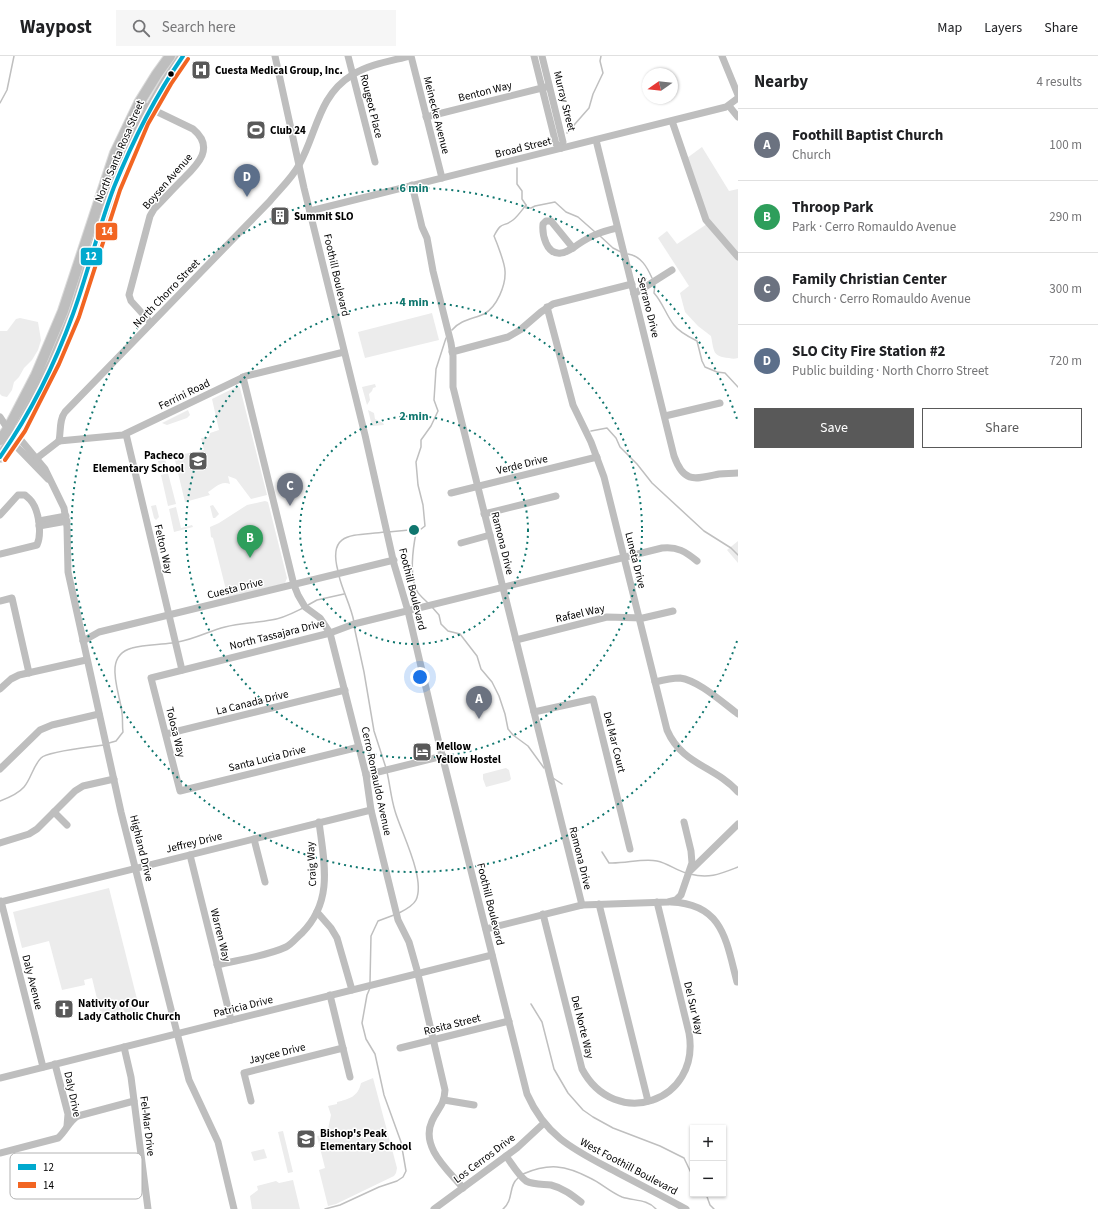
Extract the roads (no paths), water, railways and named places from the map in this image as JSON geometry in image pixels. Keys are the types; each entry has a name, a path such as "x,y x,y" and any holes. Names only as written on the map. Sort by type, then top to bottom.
{"highway":[{"name":"North Santa Rosa Street","path":"0,457 64,311 115,153 139,103 170,56"},
{"name":"North Santa Rosa Street","path":"0,440 20,428 42,386 73,315 114,188 149,108 183,56"}],"street":[{"name":"Foothill Boulevard","path":"275,56 299,165 394,560 408,611 492,955 528,1094 535,1110 544,1123"},
{"name":"Rougeot Place","path":"348,56 374,162"},
{"name":"North Chorro Street","path":"60,441 61,422 65,412 292,177 299,165 323,107 335,90 353,75 370,66 411,56"},
{"name":"Meinecke Avenue","path":"411,56 442,178"},
{"name":"Murray Street","path":"534,56 556,144 561,148 563,142 542,56"},
{"path":"722,56 738,95"},
{"name":"Benton Way","path":"426,117 550,86"},
{"name":"Broad Street","path":"310,211 729,106 738,98"},
{"name":"Boysen Avenue","path":"139,103 194,129 200,136 204,148 200,161 154,209 150,216 129,294 131,301 152,323"},
{"path":"729,106 738,117"},
{"path":"672,121 706,220 738,257"},
{"name":"Serrano Drive","path":"596,140 676,463 687,477 695,479 720,474 738,473"},
{"name":"Ramona Drive","path":"412,185 426,238 452,352 453,387 582,905"},
{"path":"573,248 551,221 546,221 543,224 543,238 550,250 556,253 561,253 573,248 584,239 600,232 617,228"},
{"path":"634,294 672,270"},
{"path":"452,352 508,337 520,330 547,308 560,302 632,284"},
{"name":"Luneta Drive","path":"547,308 573,405 597,457 604,477 667,730 675,746 688,757 722,777 738,792"},
{"name":"Ferrini Road","path":"60,441 126,434 242,378 344,352"},
{"name":"Cerro Romauldo Avenue","path":"242,378 294,585 305,607 320,618 330,632 366,775 371,810 398,920 409,942 418,974 444,1084 444,1100"},
{"path":"665,416 720,402"},
{"name":"Highland Drive","path":"0,417 11,433 16,446 55,486"},
{"name":"Highland Drive","path":"11,433 20,439 37,458 55,486 62,501 66,519 68,572 86,660 114,779 190,1084 218,1142 234,1209"},
{"name":"Felton Way","path":"126,434 182,670"},
{"path":"37,458 60,441"},
{"name":"Verde Drive","path":"452,493 597,457"},
{"path":"0,515 18,495 25,495 32,502 39,523 40,539 37,545 0,554"},
{"path":"484,514 556,496"},
{"path":"39,523 66,519"},
{"path":"461,543 490,535"},
{"name":"North Tassajara Drive","path":"151,678 330,632 354,624 662,548 673,547 684,551 697,561"},
{"name":"Cuesta Drive","path":"83,641 99,632 394,560"},
{"path":"0,601 12,598 29,673"},
{"name":"Rafael Way","path":"516,640 607,618 639,619 673,611"},
{"path":"0,689 11,679 29,673 86,660"},
{"name":"Tolosa Way","path":"151,678 180,791"},
{"path":"655,682 674,678 687,680 699,686 738,714"},
{"name":"La Canada Drive","path":"166,734 345,690"},
{"name":"Del Mar Court","path":"534,712 593,699 630,849"},
{"path":"0,769 40,730 52,725 99,714"},
{"name":"Santa Lucia Drive","path":"180,791 359,747"},
{"path":"366,775 443,756"},
{"path":"0,843 37,829 75,791 80,788 114,779"},
{"name":"Jeffrey Drive","path":"1,902 371,810"},
{"path":"54,812 68,825"},
{"name":"Craig Way","path":"217,965 288,946 307,928 322,903 325,886 319,822"},
{"path":"668,902 676,900 681,895 692,863 692,854 684,822"},
{"path":"689,873 698,862 738,824"},
{"path":"254,839 265,882"},
{"name":"Warren Way","path":"190,855 231,1020"},
{"name":"Daly Avenue","path":"1,902 43,1067"},
{"path":"486,929 582,905 657,902 684,903 699,908 716,921 726,940 737,982"},
{"name":"Del Sur Way","path":"648,1101 664,1094 678,1083 687,1068 691,1051 689,1033 657,902"},
{"path":"599,904 648,1101"},
{"path":"317,912 331,928 337,938 352,990"},
{"name":"Del Norte Way","path":"543,914 580,1060 587,1076 598,1090 613,1099 630,1103 648,1101"},
{"name":"Patricia Drive","path":"0,1078 492,955"},
{"path":"330,995 350,1077"},
{"name":"Rosita Street","path":"400,1048 509,1021"},
{"name":"Fel-Mar Drive","path":"124,1047 131,1077 141,1153"},
{"name":"Jaycee Drive","path":"251,1101 244,1073 343,1048"},
{"name":"Daly Drive","path":"55,1064 68,1114 67,1127"},
{"path":"463,1188 436,1155 430,1143 430,1125 444,1100 474,1105"},
{"path":"0,1153 58,1138 71,1120 78,1116 134,1101"},
{"name":"Los Cerros Drive","path":"434,1209 506,1156 544,1123"},
{"name":"West Foothill Boulevard","path":"544,1123 555,1135 575,1150 686,1209"},
{"path":"506,1156 519,1174 526,1180 535,1184 558,1188 572,1195 581,1202"},
{"name":"Fel-Mar Drive","path":"142,1163 148,1209"}],"waterway":[{"path":"0,103 7,90 14,56"},
{"path":"567,133 589,108 593,94 603,73 600,61 601,56"},
{"path":"517,168 517,184 522,191 522,199 526,205 526,208 555,202 566,212 578,217 595,232"},
{"path":"452,330 459,324 489,311 497,301 504,283 505,268 494,236 501,226 513,220 526,205"},
{"path":"600,236 613,248 621,252"},
{"path":"628,254 637,257 646,266 652,278"},
{"path":"655,285 654,293 676,328 697,341 705,367 717,372 725,373 738,387"},
{"path":"428,603 417,591 412,570 416,533 425,526 423,505 418,485 416,462 421,447 421,440 431,426 438,411 434,400 436,369 446,338"},
{"path":"591,431 607,428 616,438 620,447 637,464 652,483 704,531 731,548 738,555"},
{"path":"388,532 420,529"},
{"path":"338,571 336,548 340,542 354,535 385,532"},
{"path":"339,576 354,622"},
{"path":"308,605 317,600 344,594"},
{"path":"432,607 439,615 441,624 448,631 460,634 477,656 481,669 492,682 499,696 508,729 513,735 528,746 544,768"},
{"path":"178,642 231,626 287,616 303,608"},
{"path":"354,626 364,672 374,731 386,768"},
{"path":"109,743 116,741 123,732 121,705 115,676 115,667 118,659 123,652 132,648 172,643"},
{"path":"0,801 13,796 22,789 41,758 61,751 104,745"},
{"path":"387,772 392,801 412,856 418,880 418,891 415,902 399,913"},
{"path":"553,778 562,784"},
{"path":"602,852 609,863 651,860 664,863 686,873"},
{"path":"690,874 709,876 720,874 738,867"},
{"path":"370,982 371,936 378,921 394,915"},
{"path":"325,1209 340,1205 379,1187 397,1181 403,1177 406,1171 401,1142 384,1095 375,1054 366,1039 362,1023 367,995 370,988"},
{"path":"531,1004 542,1022 554,1069 568,1093 583,1110 613,1128 660,1146 684,1158 690,1171"},
{"path":"523,1174 532,1170 549,1167 573,1170 598,1182 613,1193 622,1197 649,1203 656,1209"},
{"path":"503,1209 509,1201 513,1185 518,1178"},
{"path":"707,1197 710,1205 714,1209"}],"place":[{"name":"Cuesta Medical Group, Inc.","path":"201,70"},
{"name":"Club 24","path":"256,130"},
{"name":"SLO City Fire Station #2","path":"247,197"},
{"name":"Summit SLO","path":"280,216"},
{"name":"Pacheco Elementary School","path":"198,461"},
{"name":"Family Christian Center","path":"290,506"},
{"name":"Throop Park","path":"250,558"},
{"name":"Foothill Baptist Church","path":"479,719"},
{"name":"Mellow Yellow Hostel","path":"422,752"},
{"name":"Nativity of Our Lady Catholic Church","path":"64,1009"},
{"name":"Bishop's Peak Elementary School","path":"306,1139"}]}
